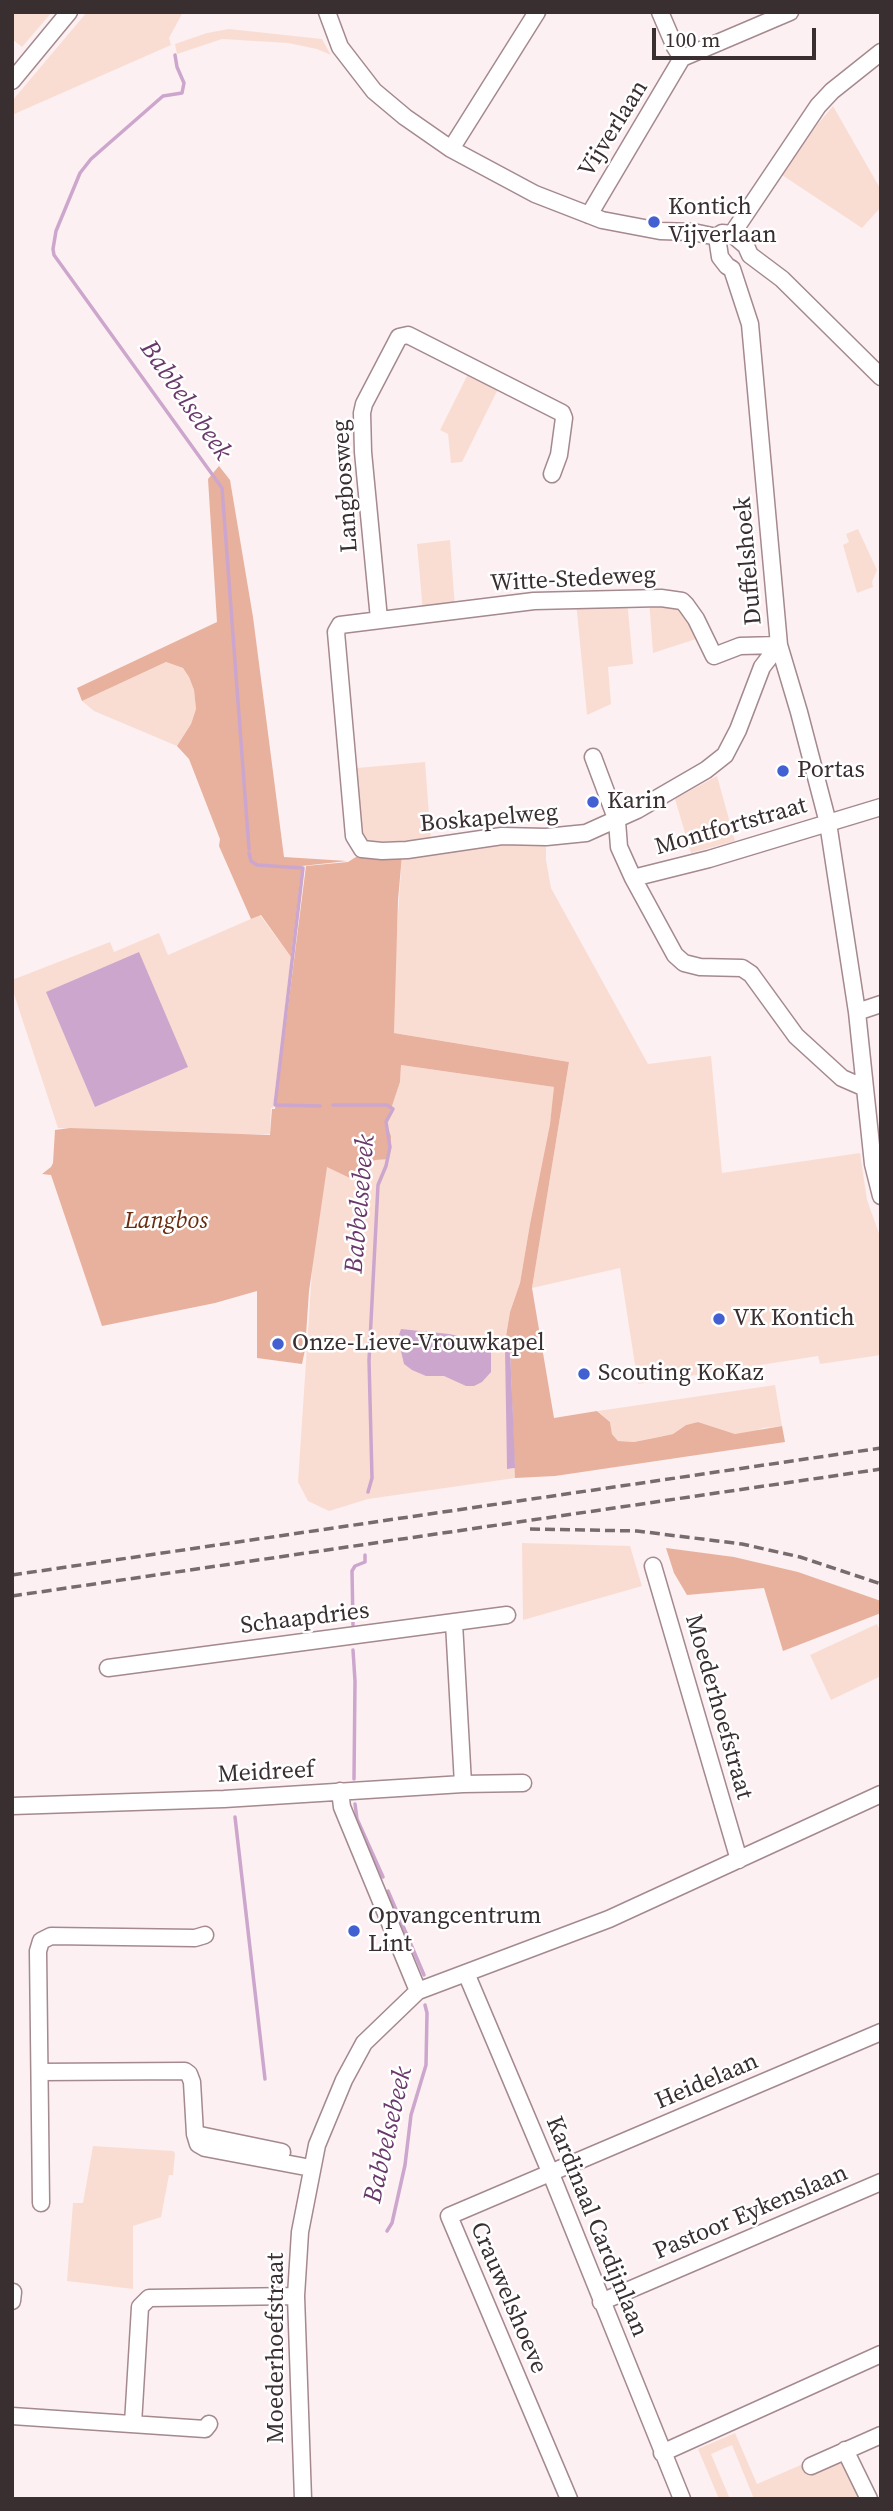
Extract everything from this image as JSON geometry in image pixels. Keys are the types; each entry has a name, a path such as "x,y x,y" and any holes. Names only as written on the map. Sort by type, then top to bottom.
{"street":[{"path":"12,81 69,12"},
{"path":"327,12 340,47 374,91 405,117 451,149 518,186 589,215 645,229 724,235 746,246 750,255 782,279 881,377"},
{"path":"451,149 537,12"},
{"path":"660,12 682,58 790,12"},
{"path":"724,235 812,114 832,91 876,55 881,73"},
{"name":"Vijverlaan","path":"589,215 682,58"},
{"name":"Duffelshoek","path":"617,821 706,770 725,755 738,730 762,667 779,645 756,366 750,324 732,269 720,257 724,235"},
{"path":"732,269 743,266 750,255"},
{"name":"Langbosweg","path":"379,619 363,452 362,414 364,404 398,337 408,335 562,412 564,418 559,455 552,474"},
{"name":"Witte-Stedeweg","path":"379,619 534,601 661,598 686,604 714,656 740,646 779,645"},
{"name":"Boskapelweg","path":"379,619 342,624 336,632 354,836 362,849 407,850 502,836 546,837 586,833 617,821"},
{"path":"779,645 828,823 857,1012 873,1164 881,1196"},
{"path":"593,757 617,821 619,847 675,955 684,963 742,968 751,974 796,1036 842,1078 865,1088"},
{"name":"Montfortstraat","path":"633,878 881,807"},
{"path":"857,1012 881,1004"},
{"name":"Moederhoefstraat","path":"653,1566 739,1860"},
{"name":"Schaapdries","path":"108,1668 508,1615"},
{"path":"454,1623 463,1784"},
{"name":"Meidreef","path":"12,1806 224,1799 463,1784 523,1783"},
{"path":"340,1791 342,1807 418,1992"},
{"name":"Moederhoefstraat","path":"303,2499 296,2296 300,2232 312,2163 329,2113 364,2043 418,1992 609,1919 881,1794"},
{"path":"41,2203 38,1951 41,1941 51,1936 195,1938 205,1935"},
{"name":"Kardinaal Cardijnlaan","path":"466,1973 551,2174 682,2499"},
{"name":"Heidelaan","path":"551,2174 881,2032"},
{"path":"40,2072 185,2071 192,2082 198,2144 205,2148 312,2163"},
{"name":"Crauwelshoeve","path":"551,2174 449,2217 569,2499"},
{"name":"Pastoor Eykenslaan","path":"601,2302 881,2182"},
{"path":"12,2301 13,2292"},
{"path":"133,2424 140,2307 149,2298 296,2296"},
{"path":"662,2453 881,2354"},
{"path":"12,2416 205,2429 209,2424"},
{"path":"811,2466 881,2435"},
{"path":"845,2450 869,2499"}],"shaded area":[{"path":"12,12 52,12 22,47 12,39"},
{"path":"87,12 183,12 169,38 171,45 12,115 12,101"},
{"path":"229,29 322,39 331,55 288,43 222,39 177,54 175,44"},
{"path":"833,106 881,190 881,207 862,228 782,175"},
{"path":"468,374 498,389 462,462 451,463 448,434 440,430"},
{"path":"858,529 877,570 872,582 873,587 857,593 843,545 849,542 846,534"},
{"path":"450,540 455,608 423,612 417,544"},
{"path":"627,600 633,664 608,667 611,704 587,715 576,602"},
{"path":"649,600 675,602 702,637 653,653"},
{"path":"166,662 183,668 194,690 196,709 191,724 177,746 94,711 82,701"},
{"path":"425,762 431,840 367,842 362,838 357,768"},
{"path":"717,776 735,841 691,853 675,799"},
{"path":"546,840 551,888 648,1064 711,1056 722,1173 860,1153 867,1200 881,1239 881,1355 820,1364 818,1356 638,1384 620,1268 532,1288 569,1062 394,1033 395,959 402,855 463,845"},
{"path":"260,915 291,957 270,1134 58,1128 12,988 12,980 110,942 114,952 159,933 168,955"},
{"path":"139,952 188,1067 95,1107 46,992"},
{"path":"401,1065 555,1087 520,1283 510,1312 506,1336 507,1469 515,1468 515,1478 368,1499 329,1511 308,1501 298,1482 320,1150 391,1136 386,1124 400,1082"},
{"path":"401,1329 449,1334 491,1343 491,1372 482,1382 466,1386 444,1376 426,1376 412,1370 404,1364 400,1347 396,1344"},
{"path":"505,1349 510,1349 515,1468 507,1469"},
{"path":"775,1385 782,1426 763,1428 751,1433 735,1434 698,1422 686,1425 673,1434 634,1442 618,1441 612,1434 610,1422 598,1411"},
{"path":"522,1543 630,1546 642,1586 523,1620"},
{"path":"877,1624 881,1632 881,1676 831,1700 810,1655"},
{"path":"93,2146 175,2153 173,2175 169,2175 161,2217 133,2226 133,2289 67,2281 73,2203 83,2203"},
{"path":"735,2433 757,2484 803,2464 808,2474 840,2460 860,2499 754,2499 732,2445 711,2454 730,2499 719,2499 698,2449"}],"green space":[{"path":"219,466 230,480 253,617 284,857 347,861 302,866 291,957 261,915 251,919 219,846 220,839 189,759 177,746 191,724 196,709 194,690 183,668 166,662 82,701 77,688 217,622 208,479"},
{"name":"Langbos","path":"359,855 402,855 394,1033 569,1062 532,1288 554,1418 597,1411 610,1422 612,1434 618,1441 634,1442 673,1434 686,1425 698,1422 735,1434 782,1426 785,1442 555,1476 515,1478 510,1349 505,1349 506,1336 510,1312 520,1283 550,1124 554,1087 401,1065 400,1082 386,1124 391,1136 389,1159 375,1160 352,1179 327,1167 309,1291 302,1364 257,1358 257,1291 215,1303 102,1326 51,1175 42,1174 53,1163 55,1130 70,1128 270,1135 306,866 348,862"},
{"path":"666,1548 734,1557 798,1572 881,1601 881,1613 783,1651 764,1588 687,1595 674,1573"}],"waterway":[{"name":"Babbelsebeek","path":"175,55 184,83 182,93 163,96 91,159 80,173 56,231 53,249 54,255 222,488 249,849"},
{"name":"Babbelsebeek","path":"249,853 251,861 257,865 303,868 275,1105 320,1106"},
{"name":"Babbelsebeek","path":"333,1105 387,1105 393,1109 386,1122 390,1147 378,1185 369,1360 372,1478 368,1492"},
{"name":"Babbelsebeek","path":"353,1625 352,1571 355,1566 365,1562 365,1555"},
{"name":"Babbelsebeek","path":"353,1650 354,1779"},
{"name":"Babbelsebeek","path":"355,1804 357,1819 383,1877"},
{"path":"235,1817 265,2079"},
{"name":"Babbelsebeek","path":"388,1891 424,1975"},
{"name":"Babbelsebeek","path":"387,2231 392,2223 405,2165 411,2115 426,2065 425,2005"}],"railway":[{"path":"12,1575 881,1448"},
{"path":"12,1596 881,1469"},
{"path":"530,1529 637,1531 742,1544 800,1557 881,1584"}],"place":[{"name":"Kontich Vijverlaan","path":"654,222"},
{"name":"Portas","path":"783,771"},
{"name":"Karin","path":"593,802"},
{"name":"VK Kontich","path":"719,1319"},
{"name":"Onze-Lieve-Vrouwkapel","path":"278,1344"},
{"name":"Scouting KoKaz","path":"584,1374"},
{"name":"Opvangcentrum Lint","path":"354,1931"}]}
